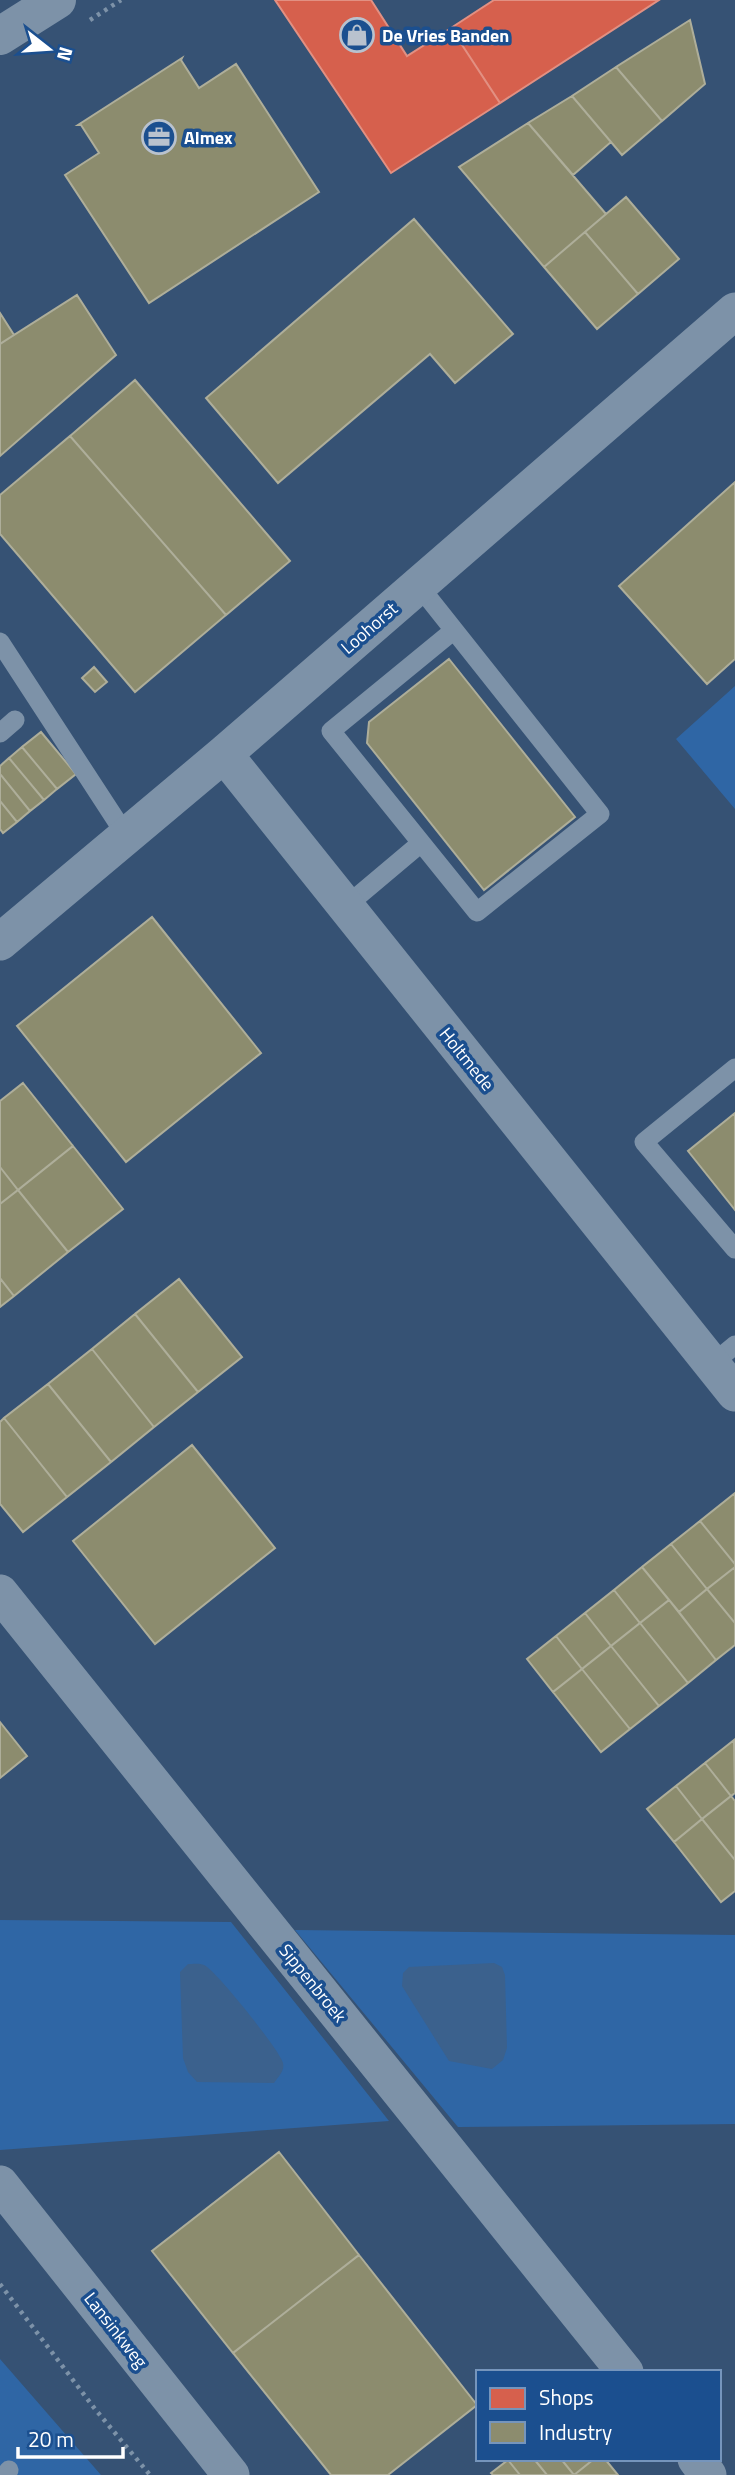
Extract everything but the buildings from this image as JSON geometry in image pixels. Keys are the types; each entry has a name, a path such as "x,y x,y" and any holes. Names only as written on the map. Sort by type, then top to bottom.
{"street":[{"path":"0,36 57,0"},
{"name":"Loohorst","path":"0,942 224,754 735,311"},
{"name":"Holtmede","path":"224,754 345,907 723,1354 735,1393"},
{"name":"Sippenbroek","path":"0,1594 623,2370"},
{"name":"Lansinkweg","path":"0,2185 231,2475"}],"lane":[{"path":"419,586 600,814 477,912 331,731 453,631"},
{"path":"0,642 127,837"},
{"path":"345,907 421,843"},
{"path":"735,1068 645,1142 735,1250"}],"path":[{"path":"0,2284 150,2475"}],"shaded area":[{"path":"735,686 735,809 676,739"},
{"path":"0,1920 231,1922 389,2121 0,2150"},
{"path":"295,1930 735,1935 735,2124 458,2127"},
{"path":"494,1963 502,1967 505,1975 507,2048 503,2060 492,2069 449,2061 402,1986 403,1973 409,1967"},
{"path":"188,1964 202,1964 210,1970 260,2028 283,2063 281,2074 274,2083 197,2082 188,2072 183,2058 180,1972"},
{"path":"0,2359 101,2475 0,2475"}],"place":[{"name":"De Vries Banden","path":"357,35"},
{"name":"Almex","path":"159,137"}]}
